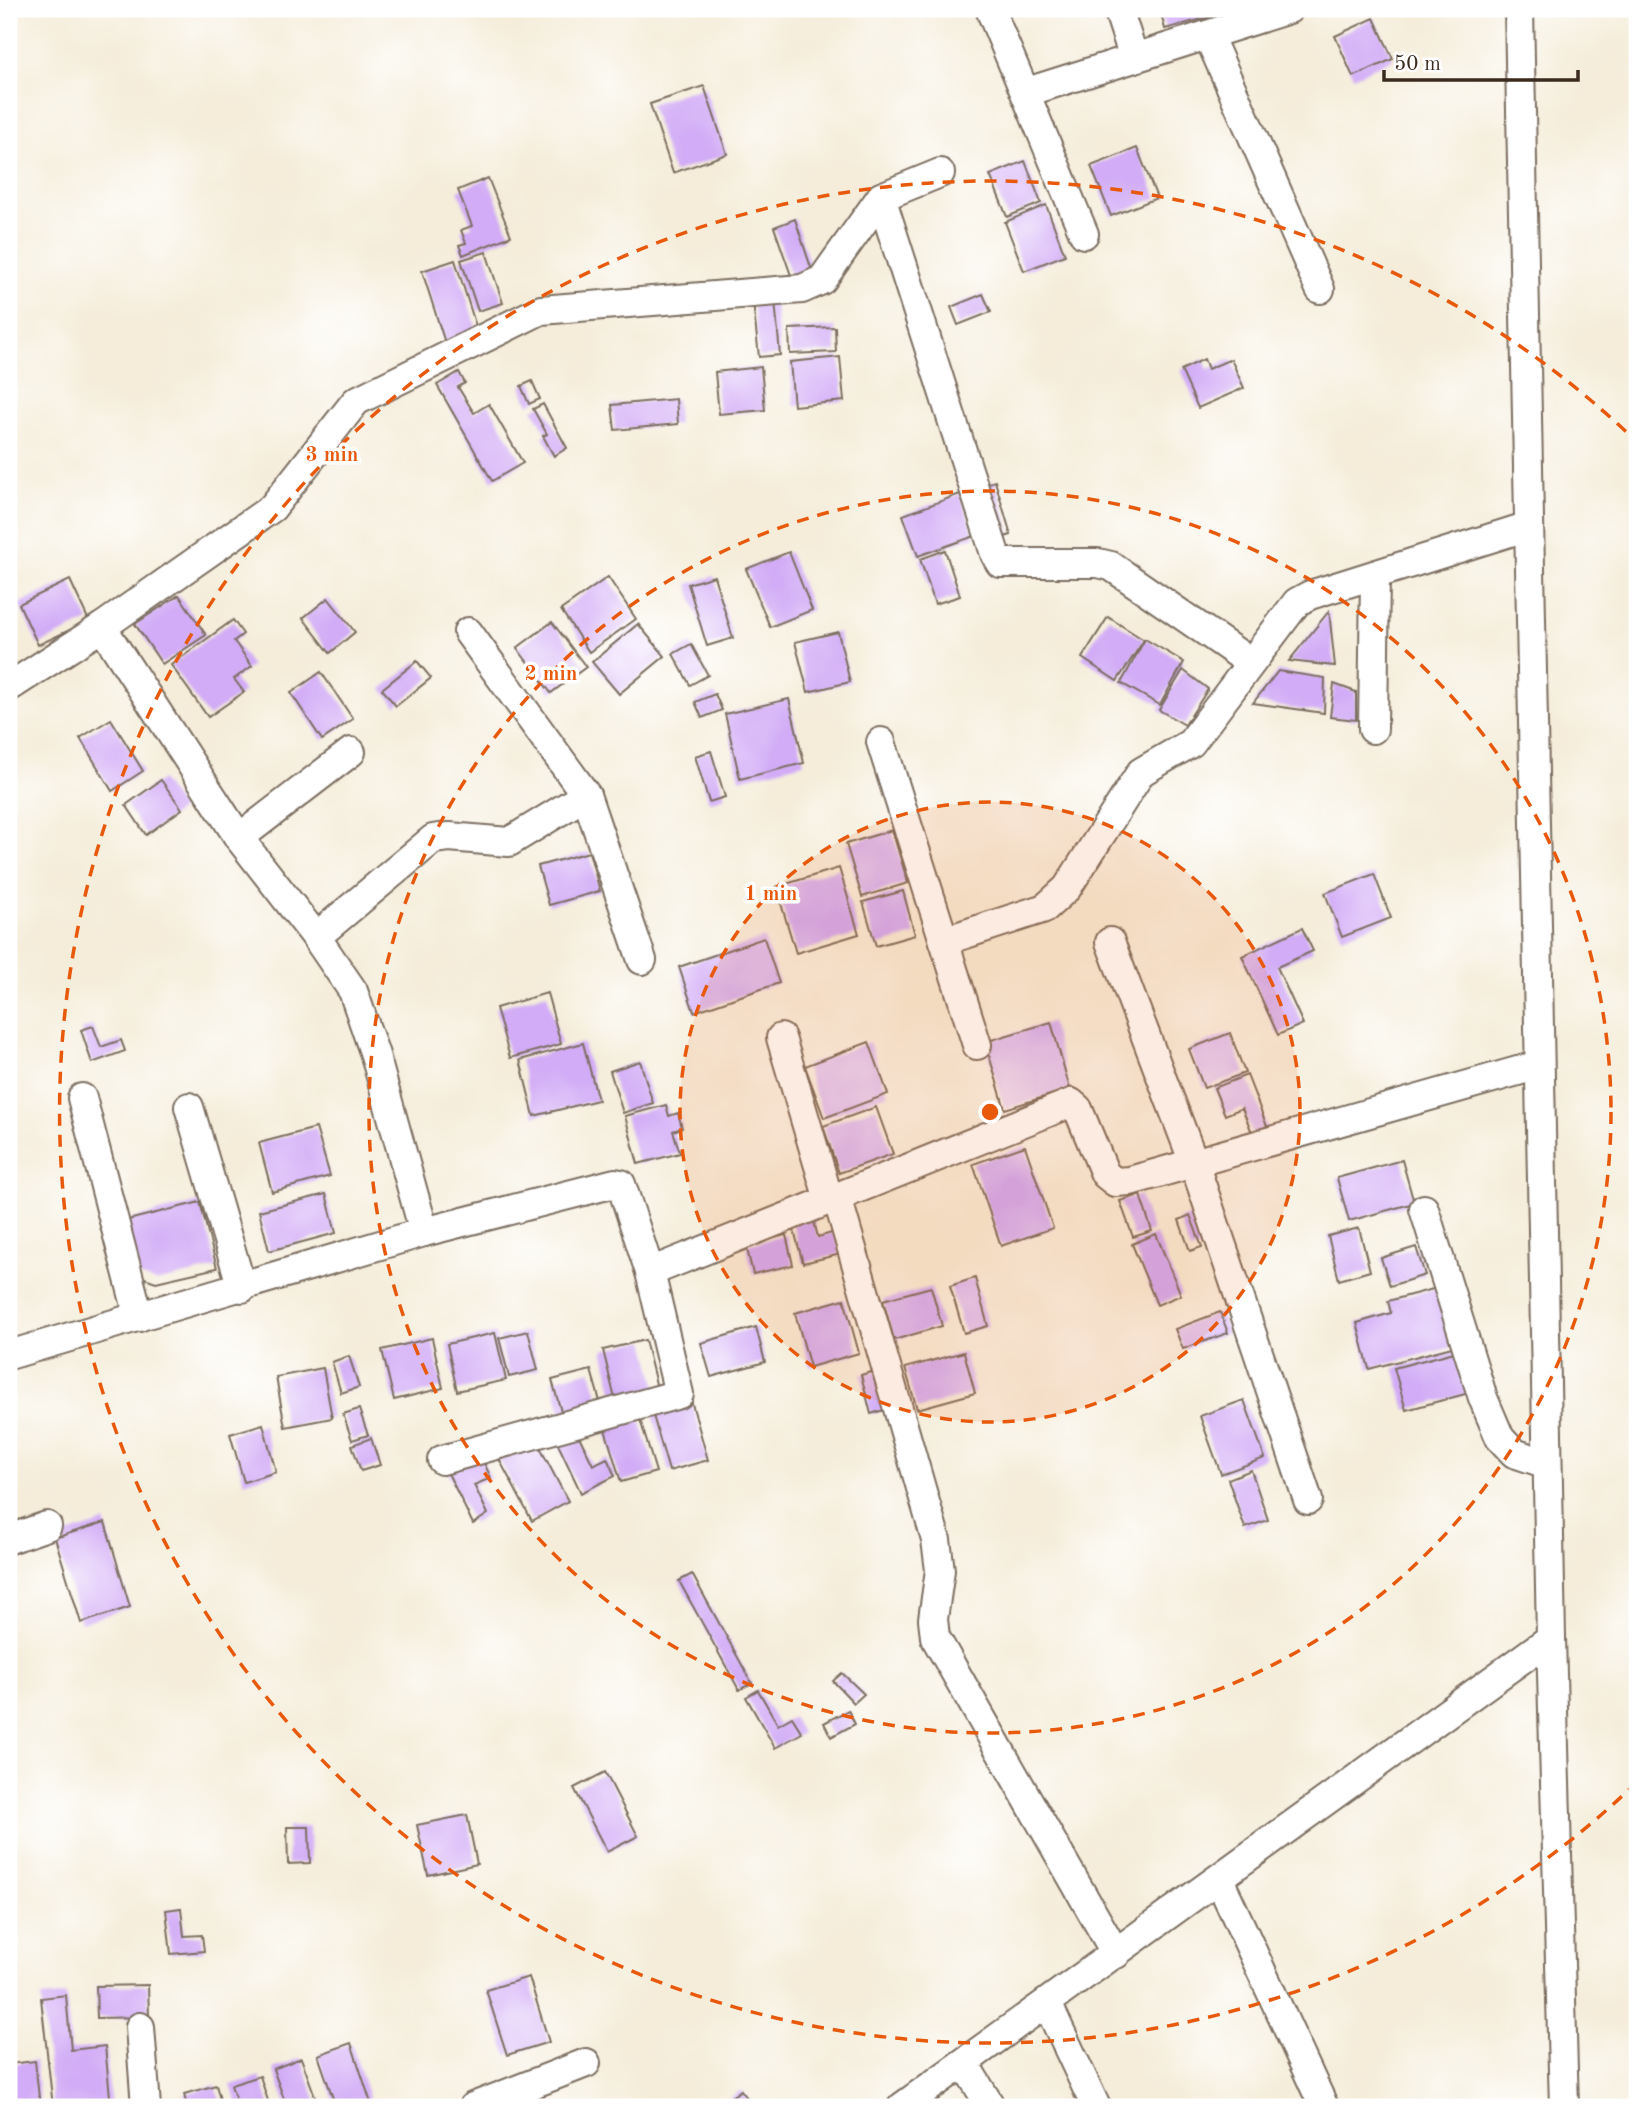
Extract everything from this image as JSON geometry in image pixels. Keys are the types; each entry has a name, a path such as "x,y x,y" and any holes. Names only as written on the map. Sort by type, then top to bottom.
{"street":[{"path":"990,9 1027,92 1084,234"},
{"path":"1118,9 1134,58"},
{"path":"1027,92 1289,9"},
{"path":"1519,9 1547,1464 1564,2107"},
{"path":"1208,35 1320,289"},
{"path":"9,687 102,627 272,508 356,401 541,310 802,289 821,280 881,197 940,173"},
{"path":"881,197 995,554 1000,562 1098,563 1111,566 1250,662"},
{"path":"944,941 1045,908 1067,888 1141,772 1191,743 1297,602 1310,595 1529,526"},
{"path":"1373,729 1375,575"},
{"path":"102,627 239,838 316,937 353,990 375,1055 424,1232"},
{"path":"468,632 586,795 642,960"},
{"path":"881,742 976,1045"},
{"path":"239,838 351,752"},
{"path":"316,937 433,839 449,837 509,842 586,795"},
{"path":"1110,942 1194,1163 1308,1500"},
{"path":"781,1038 833,1198 936,1540 940,1570 933,1619 935,1637 1116,1954"},
{"path":"650,1272 1071,1103 1078,1109 1105,1174 1115,1182 1194,1163 1539,1065"},
{"path":"82,1098 139,1317"},
{"path":"189,1107 242,1288"},
{"path":"9,1355 424,1232 615,1183 621,1184 650,1272 679,1394 442,1460"},
{"path":"1424,1209 1483,1398 1500,1438 1514,1453 1547,1464"},
{"path":"9,1539 47,1527"},
{"path":"902,2107 1551,1638"},
{"path":"1219,1879 1324,2107"},
{"path":"1047,2003 1096,2107"},
{"path":"140,2027 146,2107"},
{"path":"473,2107 586,2063"},
{"path":"964,2063 991,2107"}],"building":[{"path":"1160,9 1236,9 1236,10 1165,29"},
{"path":"1374,18 1393,59 1353,77 1335,36"},
{"path":"704,86 727,154 673,173 650,104"},
{"path":"1137,148 1157,198 1111,216 1091,166"},
{"path":"1025,161 1041,203 1007,217 990,175"},
{"path":"488,178 511,236 463,255 459,245 466,243 461,230 472,226 458,190"},
{"path":"1046,205 1065,255 1024,271 1005,222"},
{"path":"795,219 813,274 793,281 774,227"},
{"path":"486,252 503,303 478,311 461,260"},
{"path":"455,260 480,339 447,349 422,271"},
{"path":"983,294 991,312 958,325 951,307"},
{"path":"775,300 780,355 759,357 753,302"},
{"path":"835,327 836,352 790,354 789,329"},
{"path":"840,357 844,401 794,406 790,362"},
{"path":"1204,359 1208,369 1231,359 1244,388 1198,408 1181,370"},
{"path":"761,367 765,410 719,414 715,372"},
{"path":"459,372 465,383 458,387 474,413 489,404 523,463 492,481 437,385"},
{"path":"532,381 540,399 529,404 521,386"},
{"path":"676,399 678,424 615,430 612,405"},
{"path":"543,404 567,448 554,456 543,436 547,434 533,409"},
{"path":"995,481 1011,535 995,540 979,486"},
{"path":"960,494 975,536 918,556 903,515"},
{"path":"945,550 960,596 935,604 920,559"},
{"path":"789,552 812,610 770,627 746,569"},
{"path":"714,576 733,638 707,646 688,584"},
{"path":"608,577 636,619 589,652 561,610"},
{"path":"70,580 89,621 38,645 19,604"},
{"path":"179,595 206,635 162,664 135,624"},
{"path":"328,598 355,632 330,653 303,618"},
{"path":"1329,611 1335,666 1289,661"},
{"path":"1108,617 1144,640 1117,681 1082,658"},
{"path":"233,620 243,634 234,641 252,666 234,679 244,692 208,717 171,665"},
{"path":"552,622 586,667 551,693 517,648"},
{"path":"638,624 665,656 619,694 592,662"},
{"path":"838,632 850,682 808,692 795,642"},
{"path":"1145,639 1184,662 1160,705 1121,683"},
{"path":"691,644 708,675 690,685 673,654"},
{"path":"417,661 431,678 396,706 382,689"},
{"path":"1183,670 1208,689 1185,725 1159,710"},
{"path":"1278,671 1325,678 1324,713 1253,703"},
{"path":"321,672 353,719 322,740 291,693"},
{"path":"1334,684 1356,692 1356,720 1330,717"},
{"path":"715,694 722,710 702,718 695,702"},
{"path":"789,699 804,763 740,779 725,714"},
{"path":"111,719 143,771 112,791 80,738"},
{"path":"711,751 725,797 709,802 695,756"},
{"path":"161,780 182,809 146,835 126,805"},
{"path":"892,830 908,883 862,897 846,844"},
{"path":"589,852 600,891 549,905 538,866"},
{"path":"839,868 859,934 796,953 776,887"},
{"path":"1374,874 1391,918 1342,937 1325,893"},
{"path":"903,891 915,935 876,946 863,902"},
{"path":"1302,928 1313,951 1277,967 1303,1024 1278,1035 1242,956"},
{"path":"764,938 779,983 694,1012 679,967"},
{"path":"547,993 561,1044 510,1058 496,1008"},
{"path":"1051,1022 1070,1089 1005,1109 985,1042"},
{"path":"93,1026 101,1047 121,1040 125,1051 92,1063 81,1030"},
{"path":"1230,1033 1245,1073 1204,1088 1189,1049"},
{"path":"869,1042 888,1094 824,1118 805,1066"},
{"path":"583,1043 598,1100 534,1116 520,1060"},
{"path":"640,1061 653,1103 623,1113 610,1071"},
{"path":"1247,1075 1268,1129 1253,1135 1242,1108 1225,1115 1214,1088"},
{"path":"666,1105 669,1116 678,1113 682,1128 673,1131 680,1153 638,1164 625,1116"},
{"path":"876,1107 893,1154 839,1173 823,1126"},
{"path":"316,1128 330,1176 272,1192 259,1143"},
{"path":"1025,1146 1053,1228 1001,1246 973,1164"},
{"path":"1402,1160 1414,1203 1349,1221 1337,1178"},
{"path":"326,1194 336,1233 269,1251 259,1211"},
{"path":"1140,1195 1152,1231 1133,1237 1120,1201"},
{"path":"200,1202 217,1268 156,1282 136,1275 124,1221"},
{"path":"1190,1215 1202,1247 1190,1251 1179,1220"},
{"path":"813,1218 818,1237 835,1232 841,1254 803,1263 792,1223"},
{"path":"1359,1228 1370,1271 1339,1280 1328,1236"},
{"path":"1156,1234 1181,1295 1157,1305 1132,1244"},
{"path":"786,1235 793,1265 753,1274 746,1245"},
{"path":"1416,1247 1425,1275 1390,1286 1381,1258"},
{"path":"975,1278 988,1326 964,1333 950,1286"},
{"path":"931,1287 942,1326 894,1340 883,1300"},
{"path":"1437,1288 1452,1347 1369,1369 1357,1323 1391,1313 1388,1301"},
{"path":"844,1299 859,1353 810,1367 795,1313"},
{"path":"1220,1312 1228,1333 1183,1349 1175,1329"},
{"path":"756,1327 765,1362 711,1377 701,1343"},
{"path":"528,1331 538,1370 509,1377 499,1338"},
{"path":"495,1333 506,1380 457,1391 447,1344"},
{"path":"432,1338 443,1388 394,1400 382,1350"},
{"path":"645,1340 658,1392 616,1403 603,1350"},
{"path":"1458,1351 1469,1393 1406,1410 1394,1368"},
{"path":"964,1352 975,1393 917,1409 905,1368"},
{"path":"349,1356 359,1387 341,1393 332,1362"},
{"path":"323,1368 332,1418 285,1427 276,1377"},
{"path":"591,1370 601,1405 562,1415 552,1380"},
{"path":"877,1370 887,1409 871,1414 861,1375"},
{"path":"691,1400 708,1460 669,1471 652,1412"},
{"path":"1244,1400 1265,1458 1221,1474 1200,1416"},
{"path":"359,1409 368,1435 352,1440 343,1414"},
{"path":"639,1416 656,1472 621,1482 604,1426"},
{"path":"263,1424 276,1472 244,1482 230,1434"},
{"path":"577,1432 593,1465 607,1458 615,1476 581,1493 557,1442"},
{"path":"371,1438 380,1465 361,1471 352,1445"},
{"path":"536,1440 568,1501 532,1521 499,1459"},
{"path":"481,1456 491,1478 474,1485 488,1514 473,1524 445,1467"},
{"path":"1251,1470 1268,1520 1245,1528 1228,1479"},
{"path":"105,1522 130,1607 81,1623 55,1538"},
{"path":"692,1574 752,1683 739,1690 679,1581"},
{"path":"842,1673 864,1694 854,1703 833,1681"},
{"path":"758,1690 778,1725 792,1717 802,1733 775,1748 746,1697"},
{"path":"848,1710 855,1724 831,1737 824,1723"},
{"path":"605,1772 638,1836 607,1852 574,1788"},
{"path":"467,1815 477,1864 428,1875 417,1825"},
{"path":"287,1827 309,1827 310,1863 288,1864"},
{"path":"181,1908 184,1936 202,1935 204,1951 171,1954 166,1910"},
{"path":"529,1977 549,2042 507,2055 486,1990"},
{"path":"148,1985 149,2017 97,2018 96,1986"},
{"path":"66,1995 71,2050 105,2046 111,2107 53,2107 41,1998"},
{"path":"351,2043 371,2103 358,2107 336,2107 318,2055"},
{"path":"301,2058 319,2107 287,2107 273,2069"},
{"path":"35,2061 40,2107 9,2107 9,2064"},
{"path":"260,2076 270,2107 238,2107 231,2085"},
{"path":"216,2085 222,2107 187,2107 184,2094"},
{"path":"741,2090 754,2107 718,2107"}]}
